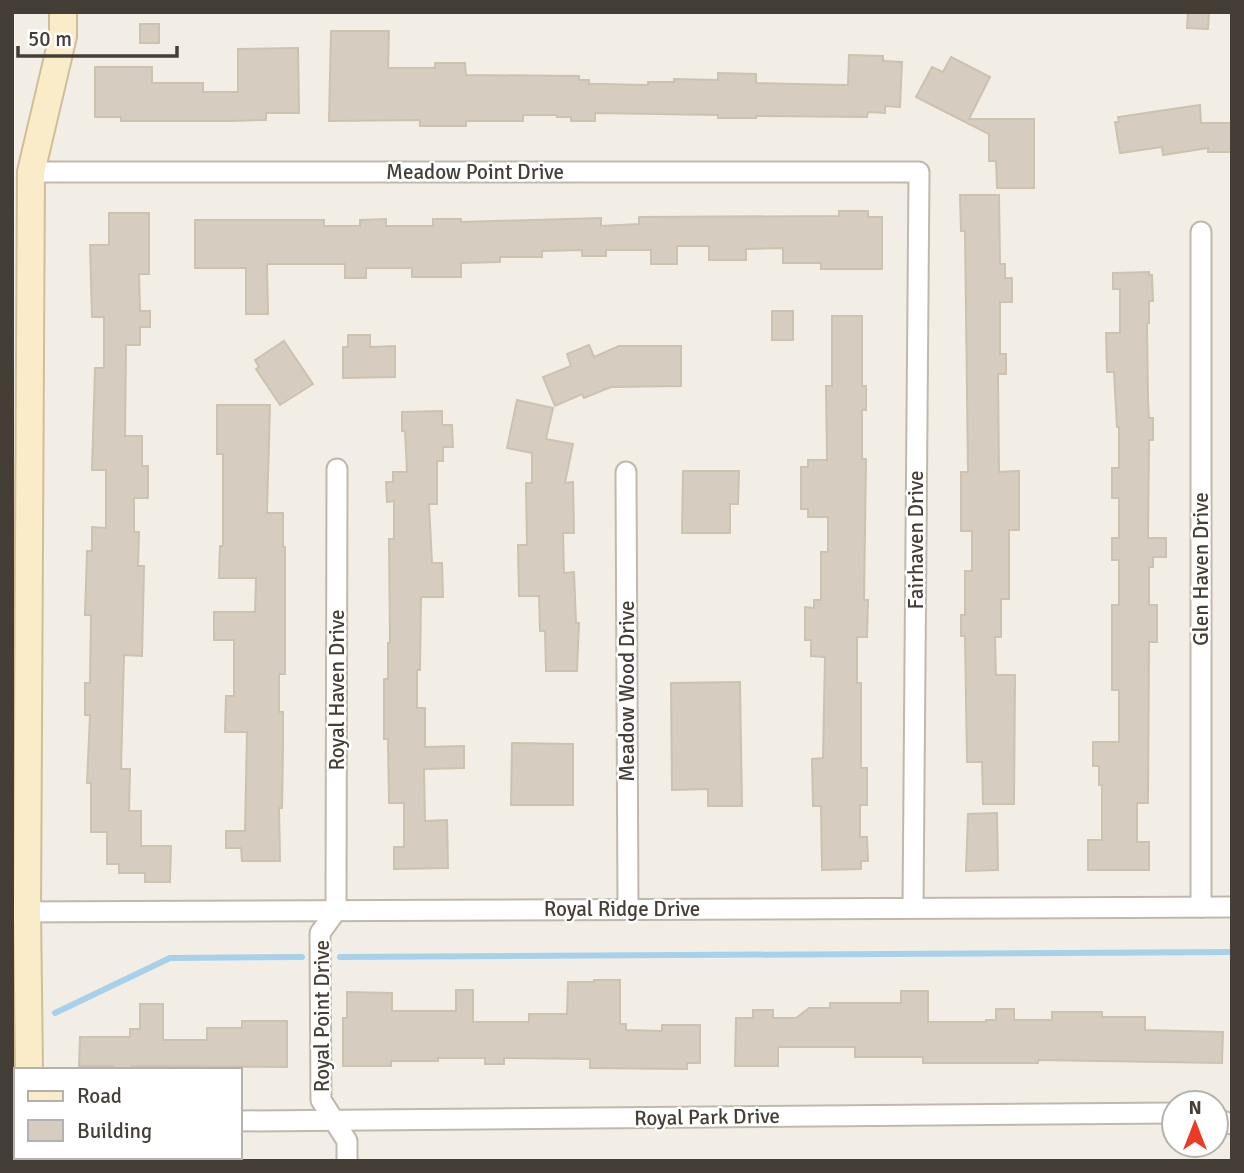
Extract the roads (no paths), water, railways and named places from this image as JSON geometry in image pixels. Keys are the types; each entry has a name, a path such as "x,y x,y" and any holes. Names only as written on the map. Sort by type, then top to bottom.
{"main road":[{"path":"29,1068 20,912 31,172 63,36 64,12"}],"street":[{"name":"Meadow Point Drive","path":"31,172 919,172"},
{"name":"Fairhaven Drive","path":"914,908 919,172"},
{"name":"Glen Haven Drive","path":"1200,907 1202,232"},
{"name":"Royal Haven Drive","path":"336,911 337,469"},
{"name":"Meadow Wood Drive","path":"626,472 628,909"},
{"name":"Royal Ridge Drive","path":"20,912 1232,906"},
{"name":"Royal Point Drive","path":"336,911 320,933 321,1100 347,1141 347,1161"},
{"name":"Royal Park Drive","path":"242,1121 1160,1113"}],"waterway":[{"path":"340,957 1232,952"},
{"path":"55,1013 170,958 302,957"}]}
